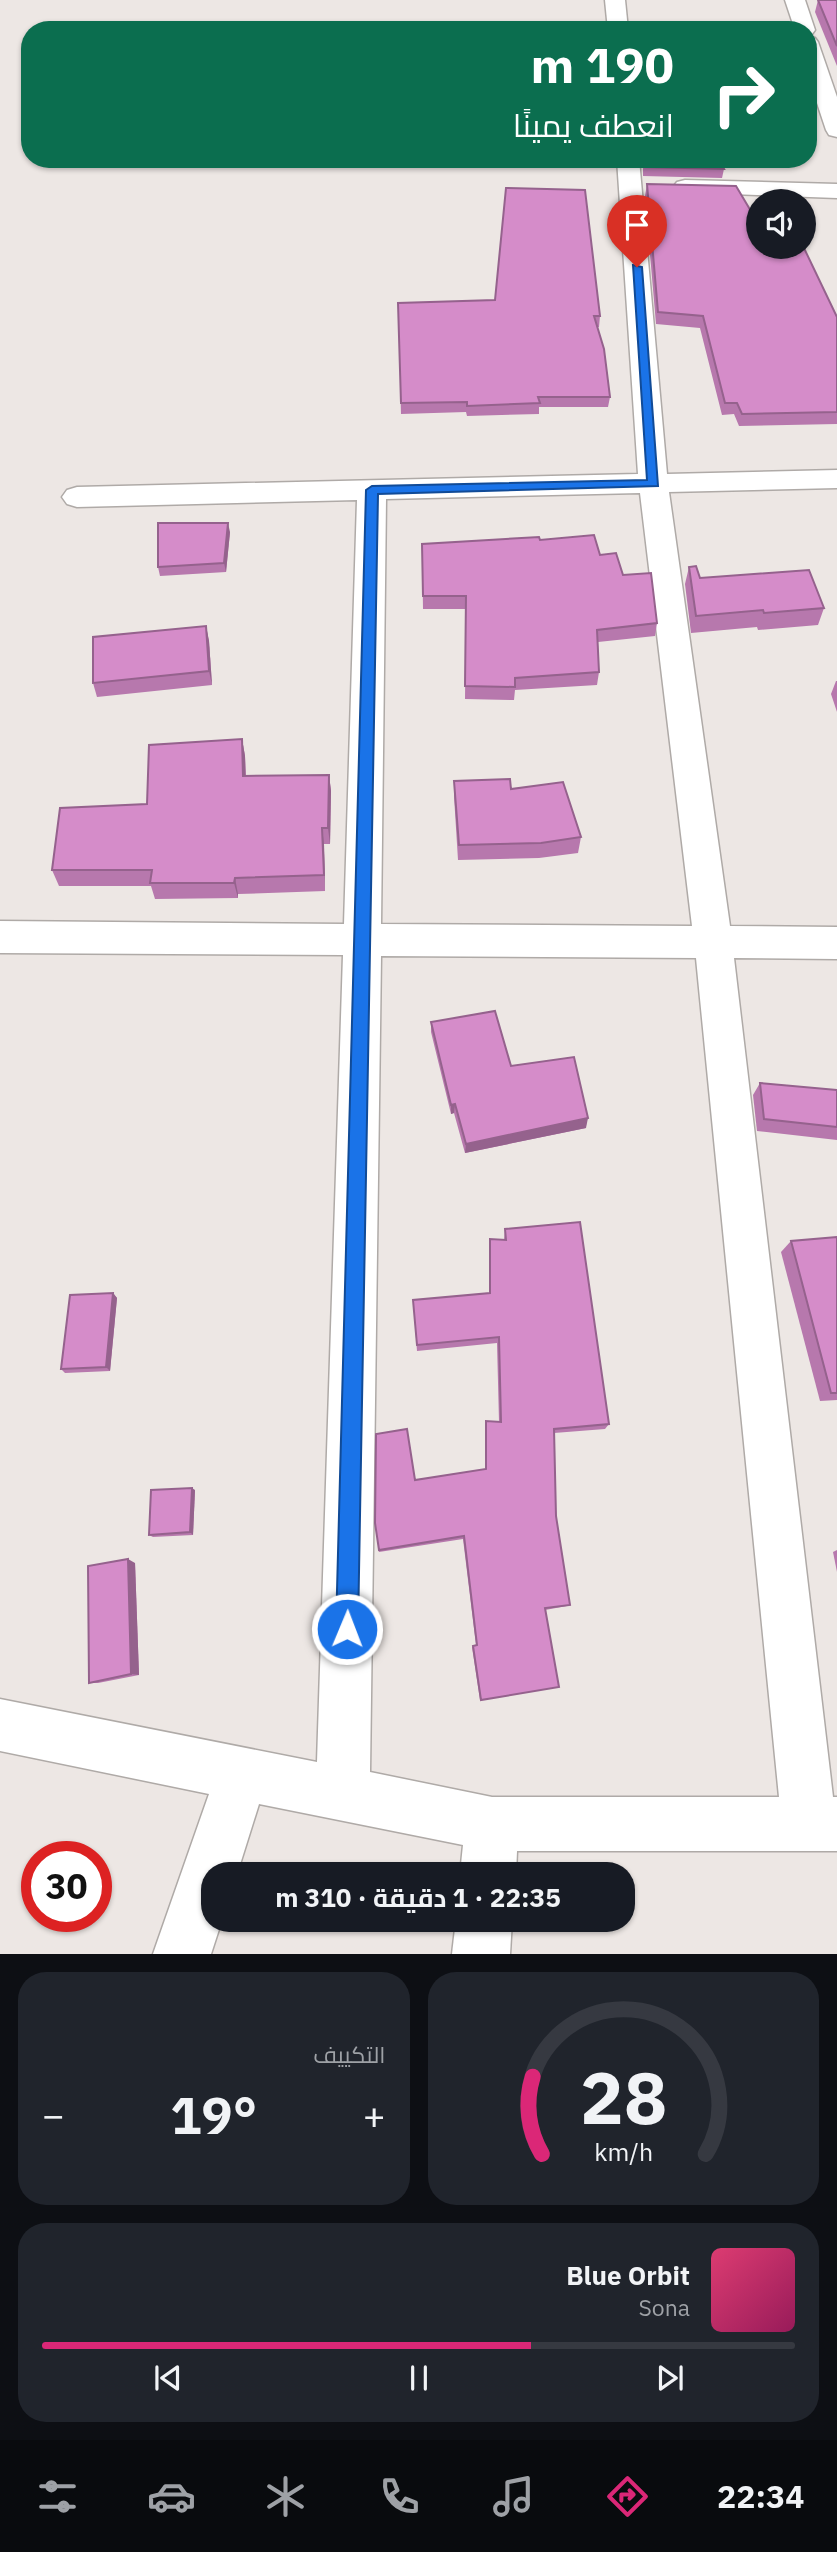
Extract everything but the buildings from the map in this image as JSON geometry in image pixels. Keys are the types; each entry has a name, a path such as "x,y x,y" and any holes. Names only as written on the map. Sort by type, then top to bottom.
{"street":[{"path":"615,0 617,21"},
{"path":"795,0 801,21"},
{"path":"817,69 837,130"},
{"path":"0,1725 343,1794 490,1849 823,1824 653,483 629,173 837,191"},
{"path":"77,497 837,479"},
{"path":"343,1794 372,490"},
{"path":"0,937 837,943"},
{"path":"182,1954 242,1775"},
{"path":"481,1954 483,1932"}],"route":[{"path":"347,1629 372,490 653,483 637,267"}]}
